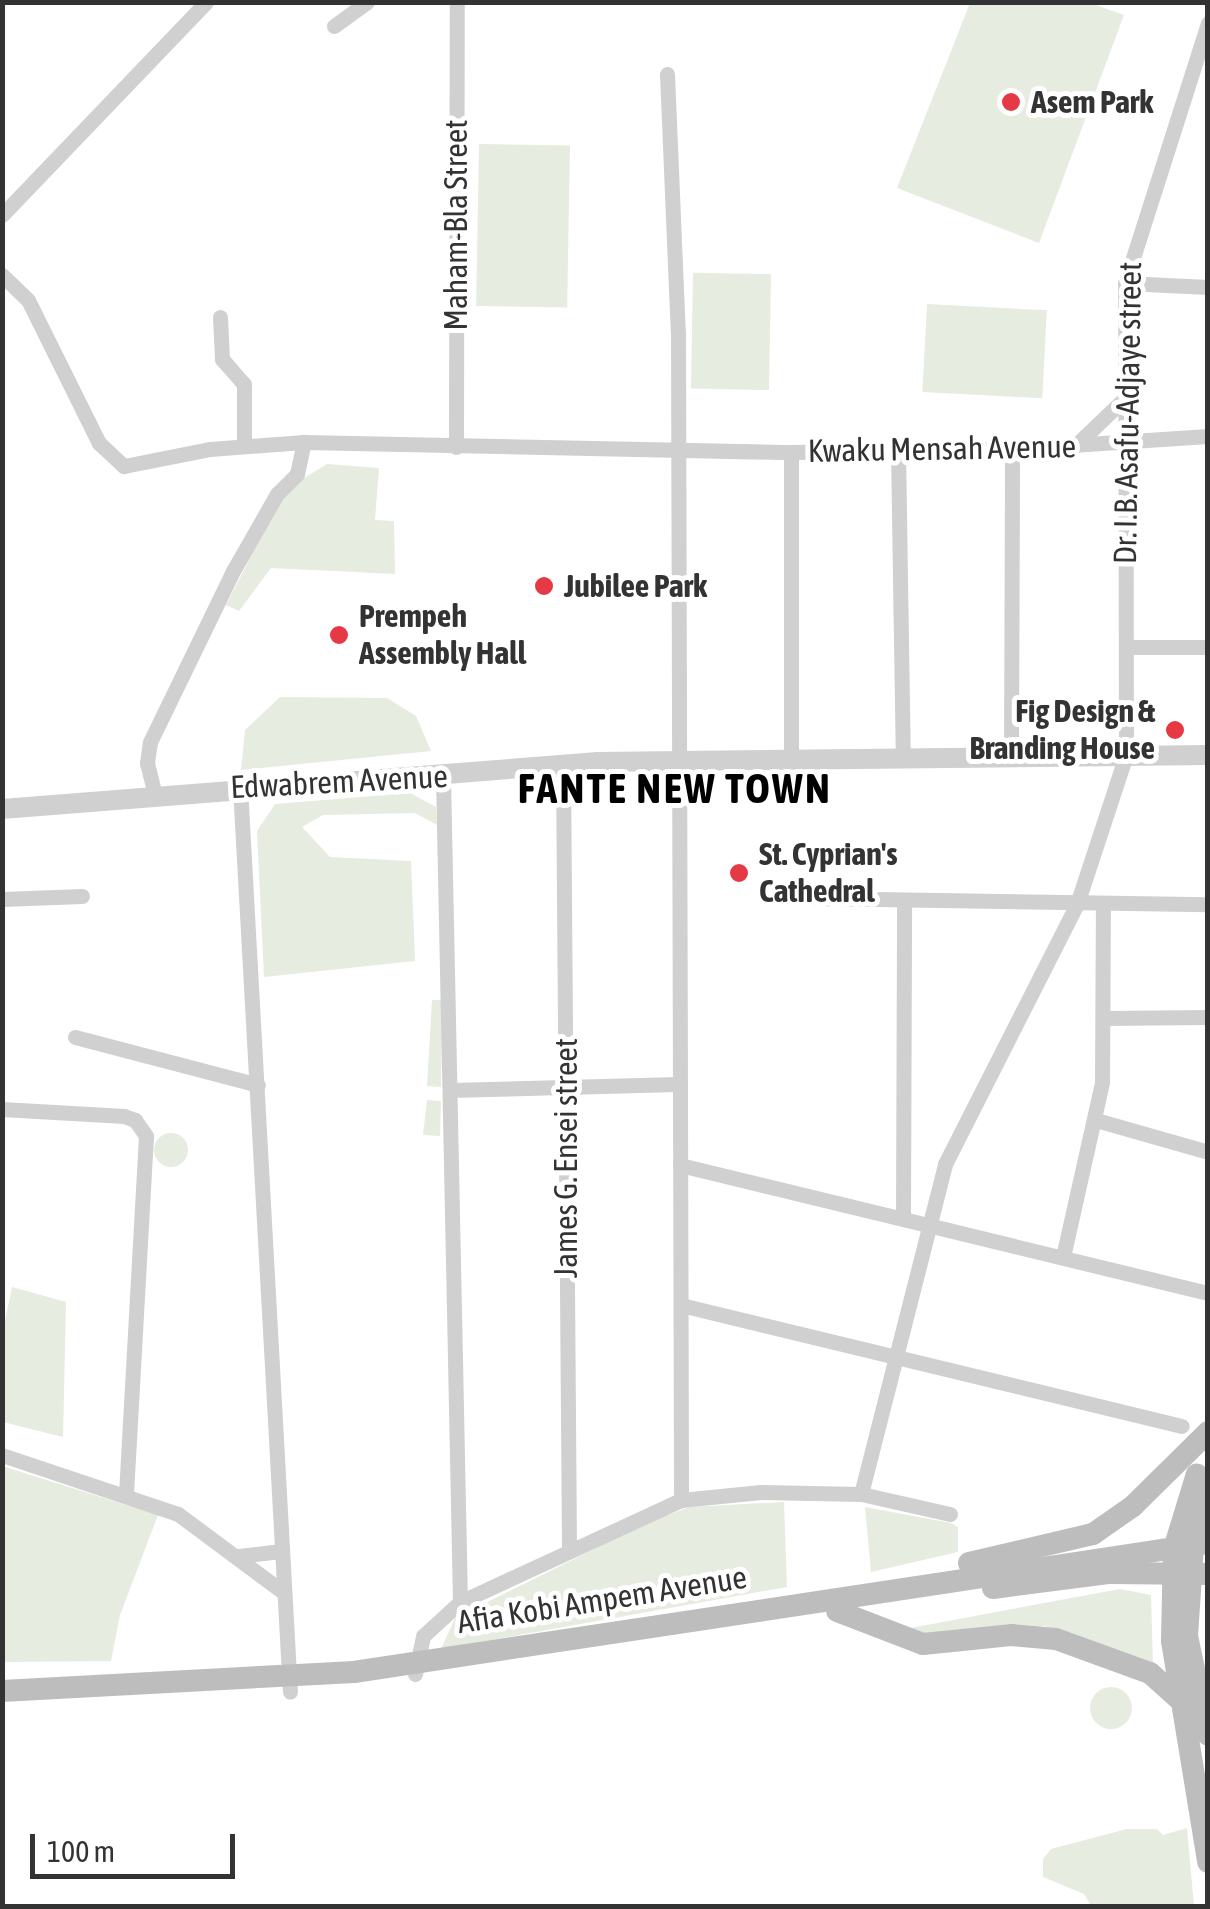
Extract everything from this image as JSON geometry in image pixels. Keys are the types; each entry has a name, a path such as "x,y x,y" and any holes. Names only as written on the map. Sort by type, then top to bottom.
{"main road":[{"path":"883,1592 944,1570 1077,1542 1134,1506 1208,1432"},
{"path":"1204,1473 1182,1513 1170,1590 1178,1698 1208,1862"},
{"path":"1204,1473 1186,1613 1208,1735"},
{"name":"Afia Kobi Ampem Avenue","path":"415,1668 1208,1543"},
{"name":"Afia Kobi Ampem Avenue","path":"2,1705 290,1686 1108,1573 1208,1574"},
{"path":"836,1611 924,1644 1011,1635 1090,1650 1150,1673 1178,1698"},
{"name":"Afia Kobi Ampem Avenue","path":"2,1691 290,1686"}],"street":[{"path":"2,215 206,2"},
{"path":"334,26 367,2"},
{"name":"Maham-Bla Street","path":"456,447 457,2"},
{"name":"Dr. I.B. Asafu-Adjaye street","path":"861,1494 926,1222 945,1164 1077,904 1126,755 1125,283 1131,246 1208,23"},
{"path":"667,74 677,449 681,1500"},
{"name":"Kwaku Mensah Avenue","path":"2,275 28,300 99,443 117,464 244,445 304,442 791,452 1012,449 1208,436"},
{"path":"1125,283 1208,286"},
{"path":"220,317 222,359 244,384 244,445"},
{"path":"1076,446 1124,399"},
{"path":"155,795 150,742 233,571 278,494 300,468 304,442"},
{"path":"1011,757 1012,449"},
{"path":"898,450 903,756"},
{"path":"791,452 791,757"},
{"path":"1126,647 1208,647"},
{"name":"Edwabrem Avenue","path":"2,809 240,787 676,760 1208,756"},
{"name":"James G. Ensei street","path":"564,766 569,1550"},
{"path":"442,777 460,1602"},
{"path":"240,787 290,1686"},
{"path":"2,898 82,896"},
{"path":"813,898 1103,906 1208,904"},
{"path":"902,1218 904,900"},
{"path":"1062,1257 1096,1120 1106,1018 1103,906"},
{"path":"1106,1018 1208,1017"},
{"path":"75,1037 258,1085"},
{"path":"450,1090 678,1084"},
{"path":"2,1109 124,1116 146,1136 126,1495"},
{"path":"1096,1120 1208,1152"},
{"path":"680,1165 1208,1293"},
{"path":"681,1305 1182,1426"},
{"path":"2,1454 192,1521 283,1592"},
{"path":"415,1668 427,1629 460,1602 681,1500 861,1494 950,1514"},
{"path":"239,1556 281,1551"}],"shaded area":[{"name":"Asem Park","path":"970,3 1090,3 1124,15 1039,243 897,188"},
{"path":"479,144 570,146 567,308 476,306"},
{"path":"693,273 771,274 769,390 691,389"},
{"path":"927,304 1047,310 1042,398 922,392"},
{"path":"327,464 379,468 375,520 394,521 395,574 271,568 239,611 226,605 285,490"},
{"path":"280,697 387,698 416,716 431,751 241,770 245,730"},
{"path":"410,793 436,807 437,825 415,813 323,815 302,827 330,857 411,861 415,961 264,977 257,831 275,804"},
{"path":"432,1000 442,1000 441,1087 427,1086"},
{"path":"427,1100 441,1101 440,1136 423,1135"},
{"path":"171,1133 183,1138 188,1150 183,1162 171,1167 159,1162 154,1150 159,1138"},
{"path":"12,1287 66,1302 63,1437 3,1422 3,1331"},
{"path":"2,1466 158,1515 120,1615 111,1661 3,1662"},
{"path":"784,1502 787,1587 441,1649 455,1618 647,1523 689,1507"},
{"path":"865,1507 951,1523 958,1527 958,1552 871,1572"},
{"path":"1120,1589 1151,1595 1153,1664 1045,1626 947,1638 905,1629"},
{"path":"1111,1687 1126,1693 1132,1708 1126,1723 1111,1729 1096,1723 1090,1708 1096,1693"},
{"path":"1187,1828 1194,1906 1091,1906 1084,1894 1043,1877 1043,1859 1051,1849 1127,1829 1157,1829 1163,1835"}],"place":[{"name":"Asem Park","path":"1011,102"},
{"name":"Jubilee Park","path":"544,586"},
{"name":"Prempeh Assembly Hall","path":"339,635"},
{"name":"Fig Design & Branding House","path":"1175,730"},
{"name":"St. Cyprian's Cathedral","path":"739,873"}],"district":[{"name":"FANTE NEW TOWN","path":"675,788"}]}
